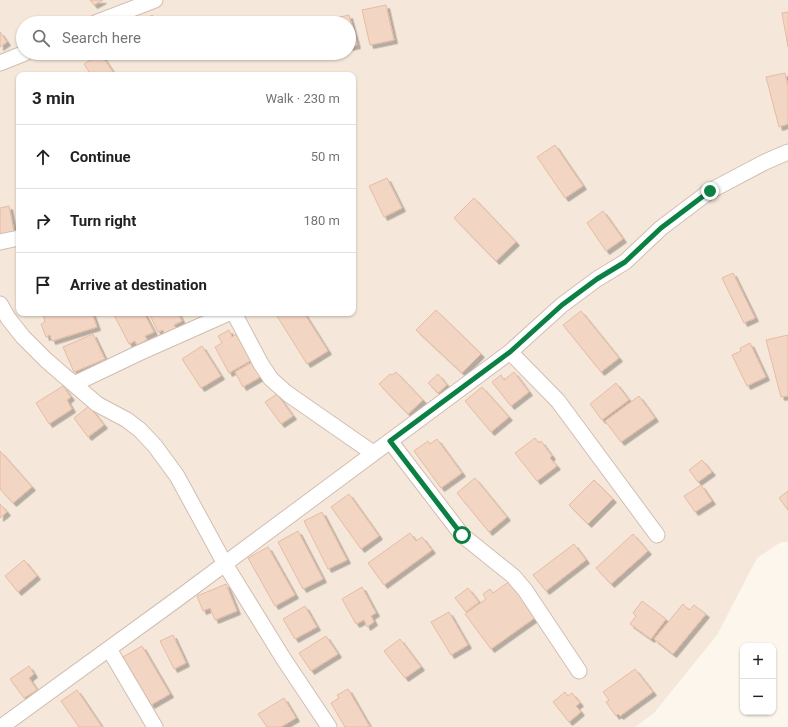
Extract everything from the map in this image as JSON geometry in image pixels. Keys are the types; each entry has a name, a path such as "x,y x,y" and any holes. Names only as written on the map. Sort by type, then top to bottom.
{"street":[{"path":"114,16 155,0"},
{"path":"0,63 16,57"},
{"path":"1,727 225,564 510,352 562,305 597,279 625,262 661,228 710,191 765,162 788,152"},
{"path":"0,242 16,239"},
{"path":"0,304 8,318 46,360 97,404 127,420 140,430 156,446 177,476 225,564 283,658 329,727"},
{"path":"74,384 222,316"},
{"path":"236,316 260,364 271,379 288,394 373,453"},
{"path":"510,352 558,401 657,535"},
{"path":"390,441 462,535 513,576 525,590 579,671"},
{"path":"109,649 155,727"}],"shaded area":[{"path":"0,0 788,0 788,542 781,542 757,558 717,635 654,713 635,727 0,727"}],"building":[{"path":"90,0 103,0 94,5"},
{"path":"386,5 394,40 370,45 362,10"},
{"path":"788,12 788,47 782,13"},
{"path":"0,32 7,42 0,47"},
{"path":"91,60 105,60 113,72 89,72 84,64"},
{"path":"785,73 788,86 788,124 779,127 766,77"},
{"path":"555,145 583,186 565,198 537,157"},
{"path":"387,178 402,208 384,217 369,186"},
{"path":"474,198 516,242 496,261 454,218"},
{"path":"9,206 14,232 0,234 0,208"},
{"path":"603,211 623,239 606,251 587,223"},
{"path":"733,273 755,318 744,323 722,278"},
{"path":"436,310 481,354 462,373 416,330"},
{"path":"581,311 619,358 601,372 563,325"},
{"path":"44,316 93,316 97,327 52,341 50,335 46,337 41,324 45,322"},
{"path":"115,316 146,316 154,332 145,336 147,340 137,345 135,341 129,344"},
{"path":"150,316 180,316 182,321 174,325 177,330 165,336 163,330 158,332"},
{"path":"277,316 306,316 328,351 307,364"},
{"path":"229,330 232,337 237,334 252,360 229,373 215,347 222,343 218,336"},
{"path":"93,334 105,359 74,372 63,347"},
{"path":"788,335 788,396 781,397 766,340"},
{"path":"750,343 766,377 747,386 732,355 741,351 740,348"},
{"path":"202,346 221,376 201,388 182,359"},
{"path":"254,361 262,376 243,387 235,372"},
{"path":"396,372 423,400 408,414 379,384 390,374 392,375"},
{"path":"514,372 529,392 511,406 492,382 501,375 504,380"},
{"path":"438,374 447,385 438,393 428,383"},
{"path":"616,383 629,400 602,420 590,404"},
{"path":"63,386 71,397 67,400 72,409 49,424 36,403"},
{"path":"482,387 509,417 491,432 465,401"},
{"path":"277,394 293,416 281,424 265,402"},
{"path":"639,396 655,418 621,442 605,421"},
{"path":"89,406 104,425 88,437 74,418"},
{"path":"535,438 539,443 541,441 552,456 550,458 557,466 537,481 515,453"},
{"path":"437,439 462,473 441,488 414,451 428,441 430,444"},
{"path":"0,451 32,487 13,503 0,489"},
{"path":"702,460 712,472 698,482 689,470"},
{"path":"475,478 507,517 489,532 457,493"},
{"path":"594,480 613,499 588,524 569,505"},
{"path":"701,485 712,501 695,512 684,496"},
{"path":"788,491 788,510 779,498"},
{"path":"349,494 379,536 361,549 331,507"},
{"path":"0,504 7,512 0,518"},
{"path":"322,512 347,560 328,569 304,521"},
{"path":"298,531 323,579 303,589 278,542"},
{"path":"410,533 416,541 422,537 432,550 384,585 368,563"},
{"path":"633,534 648,551 611,584 596,568"},
{"path":"574,544 586,560 546,591 533,575"},
{"path":"268,547 295,595 275,606 248,558"},
{"path":"24,560 37,576 18,592 5,576"},
{"path":"510,581 536,617 491,649 465,614 486,599 483,594 490,589 493,593"},
{"path":"226,584 237,611 215,620 210,608 203,611 197,596"},
{"path":"362,587 376,613 371,616 374,622 367,627 364,620 356,624 342,599"},
{"path":"468,588 479,602 466,612 455,598"},
{"path":"642,601 666,619 651,639 630,624 636,616 633,613"},
{"path":"683,604 689,610 694,605 706,614 673,654 654,639"},
{"path":"305,606 317,627 295,639 283,619"},
{"path":"449,612 468,645 451,655 431,622"},
{"path":"173,635 186,663 174,669 160,641"},
{"path":"326,636 338,654 311,671 299,653"},
{"path":"400,639 421,667 405,678 384,651"},
{"path":"142,646 170,694 151,705 123,657"},
{"path":"29,666 34,674 29,678 37,690 24,698 10,679"},
{"path":"635,669 653,692 620,716 618,714 616,716 606,702 609,700 603,692"},
{"path":"348,689 370,727 345,727 331,703 339,698 337,695"},
{"path":"77,690 102,727 79,727 61,701"},
{"path":"565,692 568,696 572,693 580,703 576,706 581,712 569,722 553,702"},
{"path":"284,698 296,718 281,727 267,727 258,714"}],"route":[{"path":"462,535 390,441 510,352 562,305 597,279 625,262 661,228 710,191"}]}
